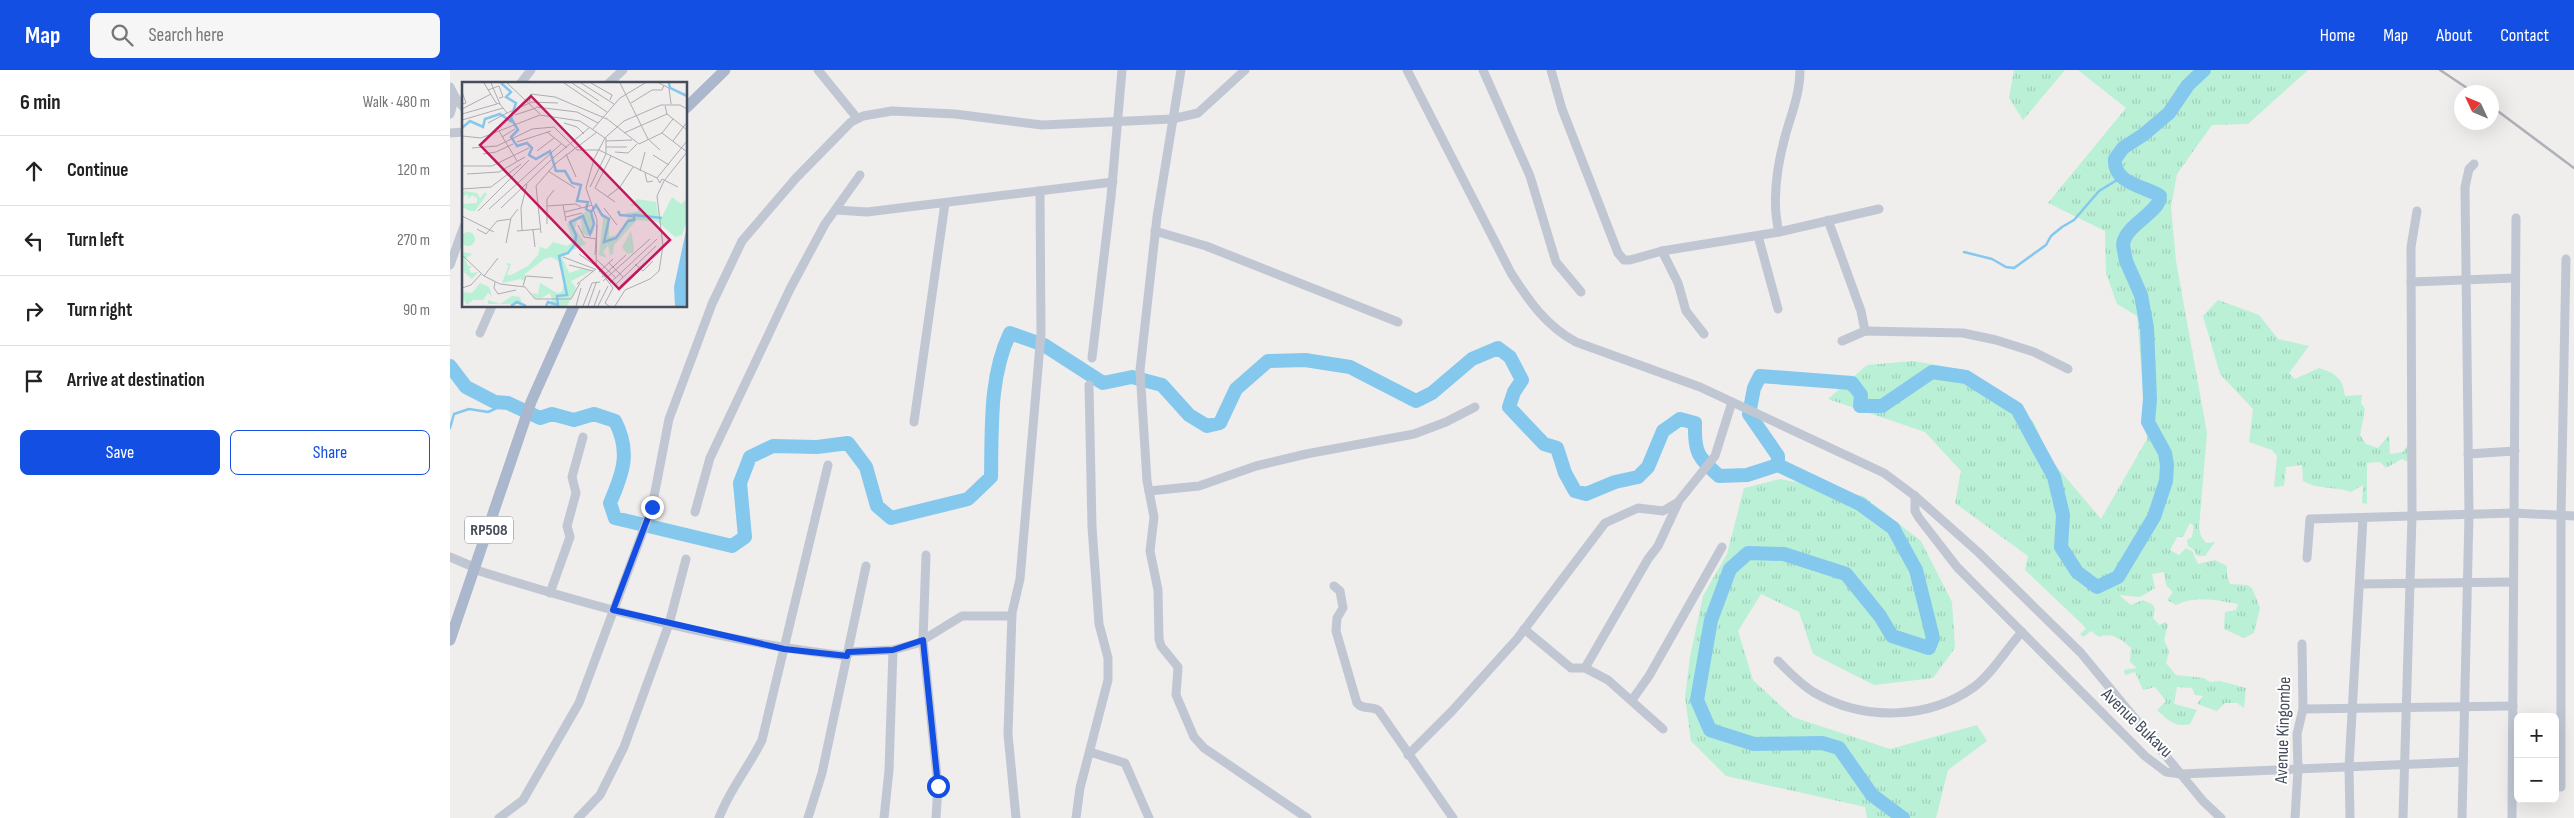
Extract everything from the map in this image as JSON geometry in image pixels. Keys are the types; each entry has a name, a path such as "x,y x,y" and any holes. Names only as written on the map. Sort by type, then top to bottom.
{"main road":[{"path":"688,106 725,70"},
{"name":"RP508","path":"450,640 476,569 531,402 573,308"}],"street":[{"path":"522,82 531,70"},
{"path":"610,82 623,70"},
{"path":"818,70 857,118"},
{"path":"1092,358 1113,182 1122,70"},
{"path":"1181,70 1155,231 1140,370 1149,491 1154,517 1150,551 1158,590 1159,639 1161,646 1178,667 1176,695 1182,713 1194,737 1204,748 1307,818"},
{"path":"499,818 523,800 579,703 652,507 669,419 712,304 742,241 796,178 857,118 892,111 955,114 1042,125 1119,120 1172,120 1198,113 1245,70"},
{"path":"1407,70 1511,273 1529,302 1558,332 1576,342 1700,387 1884,473 1915,496 1978,552 2081,653 2220,818"},
{"path":"1483,70 1530,176 1556,262 1581,292"},
{"path":"1551,70 1562,109 1618,253 1624,260 1662,251 1779,232 1879,209"},
{"path":"1779,232 1774,193 1785,136 1799,92 1800,70"},
{"path":"450,87 455,98 462,106"},
{"path":"450,114 455,98"},
{"path":"2462,818 2469,514 2465,187 2469,169 2474,164"},
{"path":"695,512 710,458 790,289 819,236 860,175"},
{"path":"836,210 867,212 1113,182"},
{"path":"1016,818 1008,734 1012,616 1020,579 1040,333 1040,191"},
{"path":"914,422 945,203"},
{"path":"2403,818 2412,516 2411,248 2417,211"},
{"path":"2512,818 2516,218"},
{"path":"1828,220 1861,311 1865,331"},
{"path":"1155,231 1206,246 1398,322"},
{"path":"450,265 462,232"},
{"path":"1758,236 1778,309"},
{"path":"1662,251 1678,283 1686,311 1704,334"},
{"path":"2561,787 2561,517 2566,260"},
{"path":"2411,282 2516,278"},
{"path":"480,333 491,308"},
{"path":"1842,341 1865,331 1963,333 2019,347 2068,369"},
{"path":"1076,818 1080,788 1108,680 1108,658 1099,624 1092,527 1089,385"},
{"path":"1585,668 1648,559 1658,546 1678,502 1715,456 1734,403"},
{"path":"1149,491 1199,486 1256,466 1306,454 1414,434 1446,422 1475,407"},
{"path":"550,593 570,537 568,526 576,494 572,477 583,437"},
{"path":"2468,454 2515,451"},
{"path":"719,818 724,805 753,760 762,740 828,465"},
{"name":"Avenue Bukavu","path":"1915,496 1915,512 1957,567 2145,756 2166,772 2181,774 2463,762"},
{"path":"1408,755 1452,711 1524,629 1606,521 1638,508 1663,511 1678,502"},
{"path":"2307,558 2309,519 2514,513 2561,517 2574,516"},
{"path":"2350,818 2349,767 2364,518"},
{"path":"1632,700 1649,676 1722,546"},
{"path":"926,556 923,640 938,786 936,818"},
{"path":"450,557 476,569 550,593 669,624 784,649 847,654 893,650 923,640 962,616 1012,616"},
{"path":"578,818 600,795 624,747 669,624 686,559"},
{"path":"808,818 822,773 866,566"},
{"path":"2361,584 2514,582"},
{"path":"1334,586 1340,591 1343,608 1337,618 1336,632 1357,703 1364,709 1376,708 1379,711 1453,818"},
{"path":"1524,629 1571,668 1585,668 1608,680 1664,729"},
{"path":"1778,660 1814,693 1836,703 1879,714 1918,711 1941,704 1975,686 2022,632"},
{"name":"Avenue Kingombe","path":"2295,818 2298,770 2297,734 2302,708 2302,644"},
{"path":"884,818 889,770 893,650"},
{"path":"2302,708 2513,706"},
{"path":"1090,752 1125,763 1149,818"}],"green space":[{"path":"2014,70 2065,70 2023,120 2009,98"},
{"path":"2078,70 2308,70 2248,124 2212,125 2177,174 2171,207 2176,261 2207,433 2199,528 2201,536 2206,543 2215,542 2205,556 2197,556 2194,550 2188,546 2187,540 2192,537 2194,526 2190,523 2183,537 2177,537 2170,550 2179,555 2186,548 2192,551 2198,564 2215,560 2227,566 2230,584 2247,585 2252,588 2260,608 2254,633 2244,638 2224,629 2225,612 2236,610 2238,604 2199,599 2176,605 2167,600 2173,592 2166,585 2164,572 2152,574 2155,588 2140,597 2119,595 2131,605 2143,600 2152,604 2155,609 2153,618 2159,625 2165,622 2168,625 2164,640 2169,651 2166,663 2176,675 2204,678 2210,682 2220,681 2246,688 2244,708 2237,703 2225,703 2217,711 2197,704 2203,696 2195,695 2192,688 2177,687 2174,704 2197,710 2190,724 2185,725 2172,722 2157,710 2166,701 2155,687 2143,690 2135,672 2125,675 2124,670 2137,668 2130,662 2131,648 2116,637 2108,635 2099,637 2091,631 2083,637 2080,634 2086,629 2083,625 2025,570 2028,556 1955,503 1961,471 1925,432 1828,399 1867,365 1913,361 1960,369 2033,421 2051,460 2101,519 2147,439 2137,316 2117,304 2106,273 2105,231 2048,203 2126,108"},
{"path":"2218,300 2259,315 2278,339 2309,346 2289,373 2295,379 2319,368 2337,377 2342,385 2345,396 2362,395 2361,403 2365,409 2360,435 2366,444 2378,448 2389,435 2390,454 2403,452 2408,444 2408,462 2402,459 2386,468 2380,462 2367,463 2367,504 2362,503 2363,485 2351,492 2309,484 2303,481 2302,465 2286,467 2284,486 2274,487 2277,456 2272,450 2249,442 2253,409 2220,374 2203,316"},
{"path":"1780,479 1863,496 1921,541 1952,602 1955,648 1933,678 1874,685 1813,654 1799,612 1761,594 1738,631 1753,680 1793,717 1890,749 1977,725 1987,741 1948,770 1936,818 1867,818 1865,807 1726,776 1691,741 1685,697 1690,657 1703,596 1727,554 1744,488"}],"waterway":[{"path":"450,366 466,387 495,402 508,403 540,418 552,414 574,420 594,414 615,421 620,432 624,453 622,472 610,503 615,518 732,546 745,537 740,483 750,457 773,446 817,447 848,443 866,467 877,506 891,518 968,499 991,477 995,385 998,367 1010,333 1044,345 1103,383 1132,377 1162,385 1189,415 1207,426 1220,423 1236,389 1268,361 1305,360 1350,367 1416,401 1432,393 1472,359 1498,348 1510,357 1522,380 1514,392 1509,407 1544,444 1557,448 1565,473 1575,491 1586,494 1615,482 1638,477 1648,467 1663,431 1680,419 1695,423 1695,441 1699,454 1706,464 1719,476 1747,475 1778,465 1778,456 1749,414 1754,388 1760,376 1852,383 1861,395 1860,406 1882,406 1932,372 1966,377 2017,409 2054,477 2063,515 2061,547 2077,572 2097,587 2118,577 2154,517 2166,481 2167,465 2165,453 2148,422 2150,399 2147,328 2141,295 2126,261 2123,245 2130,231 2154,208 2160,196 2124,179 2119,174 2115,159 2123,148 2143,135 2169,113 2188,85 2204,70"},
{"path":"1964,252 1992,259 2006,267 2014,268 2046,245 2051,236 2074,220 2099,191 2122,177"},
{"path":"450,428 454,414 469,409 488,412 508,403"},
{"path":"1778,465 1860,504 1893,528 1916,570 1933,638 1929,648 1892,636 1880,616 1846,574 1784,554 1748,553 1730,569 1711,620 1697,700 1710,730 1754,744 1822,743 1839,748 1872,795 1903,818"}],"railway":[{"path":"2440,70 2462,85"},
{"path":"2499,112 2574,168"}],"route":[{"path":"652,507 613,610 784,649 847,656 848,652 893,650 918,644 923,640 938,786"}]}
